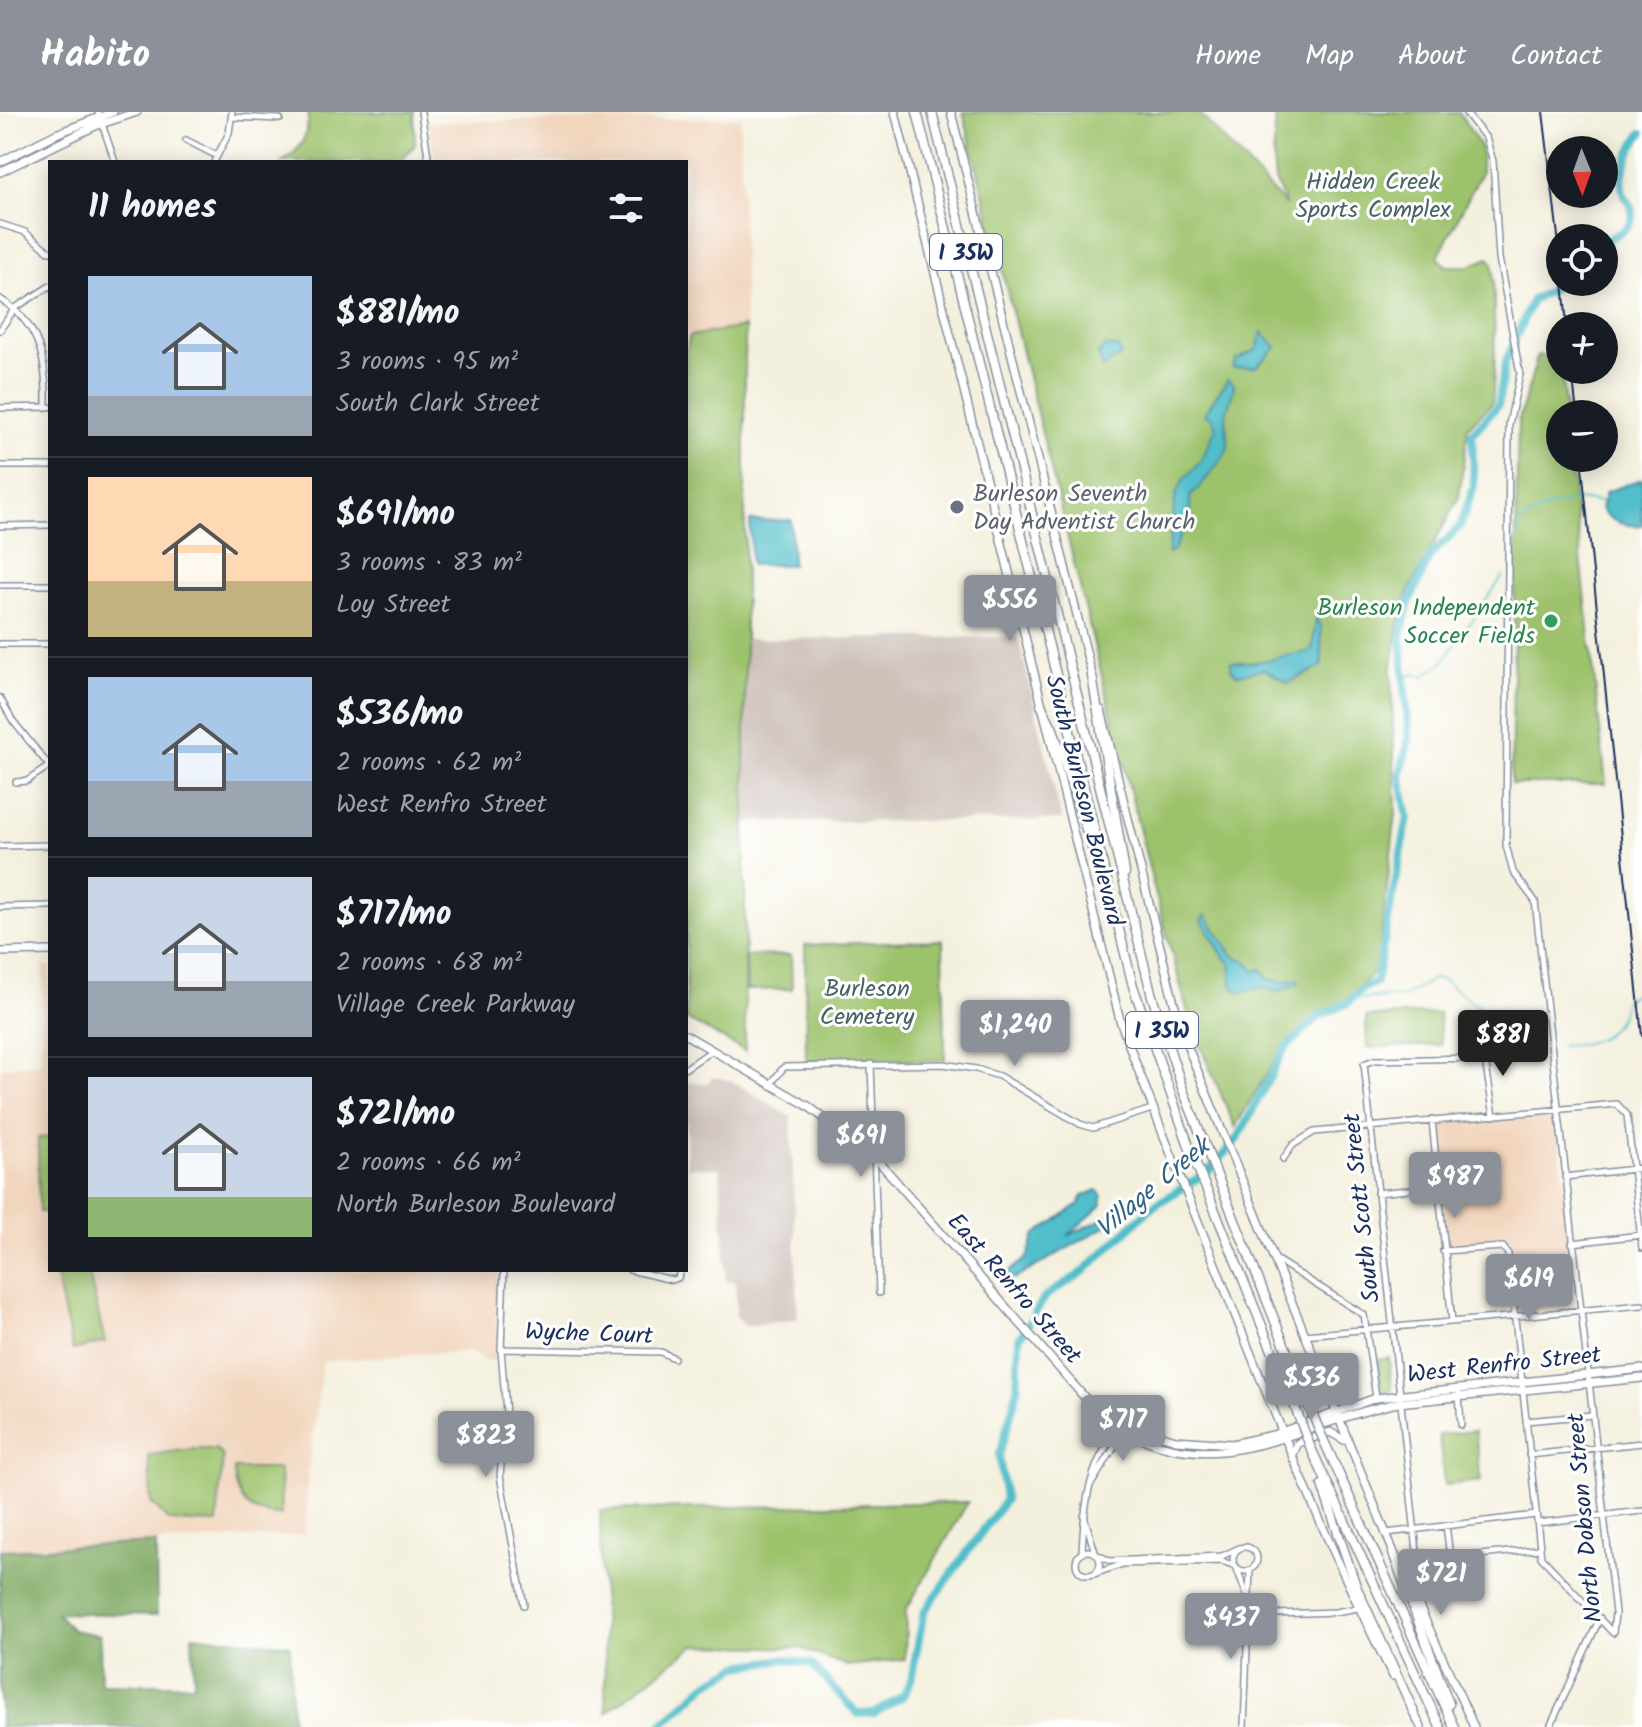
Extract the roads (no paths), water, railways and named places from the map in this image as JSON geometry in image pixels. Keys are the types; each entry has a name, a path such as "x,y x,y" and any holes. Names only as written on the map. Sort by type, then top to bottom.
{"highway":[{"name":"I 35W","path":"917,112 1143,1018 1190,1149 1310,1446 1440,1727"},
{"name":"I 35W","path":"932,112 1131,918 1161,1026 1308,1404 1456,1727"},
{"path":"1092,676 1131,918"},
{"path":"1041,705 1053,729 1116,917"},
{"path":"1310,1446 1347,1563 1413,1710"},
{"path":"1393,1553 1456,1727"}],"main road":[{"path":"0,162 113,112"},
{"path":"0,172 100,117 137,112"},
{"name":"South Burleson Boulevard","path":"895,112 1101,952 1152,1109 1292,1457 1358,1608 1421,1727"},
{"name":"South Burleson Boulevard","path":"951,112 1174,1003 1218,1123 1384,1533 1474,1727"},
{"path":"0,952 48,951"},
{"name":"East Renfro Street","path":"688,1036 808,1106 874,1156 1086,1399 1134,1435 1193,1452 1227,1452 1283,1436"},
{"name":"West Renfro Street","path":"1590,1380 1642,1369"},
{"path":"1336,1415 1400,1400 1522,1386 1642,1378"},
{"name":"West Renfro Street","path":"1283,1436 1376,1398 1400,1400"},
{"name":"East Renfro Street","path":"1124,1425 1176,1440 1232,1444 1283,1436"},
{"path":"1292,1457 1298,1443 1330,1432 1348,1444"},
{"path":"1193,1452 1197,1448 1232,1444"}],"street":[{"path":"421,112 429,160"},
{"name":"North Dobson Street","path":"1465,112 1486,138 1493,161 1499,258 1517,349 1519,388 1509,424 1506,845 1513,872 1535,901 1615,1613 1613,1633 1600,1618"},
{"path":"186,140 215,159 229,133 232,114 280,119"},
{"path":"100,117 114,160"},
{"path":"0,224 25,232 48,250"},
{"path":"0,330 15,308 48,287"},
{"path":"0,299 15,308 30,326 42,351 47,375 48,407 0,408"},
{"path":"0,466 48,466"},
{"path":"0,526 48,525"},
{"path":"0,585 48,585"},
{"path":"0,644 48,644"},
{"path":"0,698 13,721 48,764"},
{"path":"16,782 27,781 48,767"},
{"path":"0,846 48,845"},
{"path":"0,907 48,906"},
{"path":"688,1068 711,1051"},
{"name":"South Scott Street","path":"1452,1558 1418,1561 1364,1064 1374,1060 1482,1059 1494,1116"},
{"path":"871,1064 879,1293"},
{"path":"770,1085 784,1067 943,1064 999,1076 1080,1124 1093,1128 1152,1109"},
{"path":"1283,1159 1303,1136 1370,1126 1602,1103 1618,1104 1627,1115 1642,1248"},
{"path":"1431,1120 1452,1322"},
{"path":"1565,1177 1642,1168"},
{"path":"1377,1193 1438,1187"},
{"path":"1572,1243 1641,1235"},
{"path":"1443,1251 1503,1247 1509,1268 1539,1549 1545,1563 1600,1618 1550,1727"},
{"path":"1272,1257 1364,1315 1376,1398"},
{"path":"504,1272 501,1349 506,1413 500,1476 524,1605"},
{"path":"638,1272 672,1280 678,1278 680,1272"},
{"path":"1303,1335 1642,1305"},
{"name":"Wyche Court","path":"501,1349 661,1352 674,1358"},
{"path":"1458,1393 1461,1425"},
{"path":"1525,1421 1592,1415"},
{"path":"1124,1425 1113,1435 1091,1483 1083,1511 1082,1552 1076,1558 1078,1570 1085,1575 1123,1564 1221,1561 1250,1570"},
{"path":"1529,1455 1642,1443"},
{"path":"1083,1511 1089,1541 1100,1564 1094,1574"},
{"path":"1537,1523 1642,1511"},
{"path":"1384,1533 1536,1515"},
{"path":"1446,1525 1455,1597"},
{"path":"1082,1552 1097,1554 1110,1561 1211,1557 1247,1546 1257,1554 1257,1562 1250,1570 1247,1595 1244,1727"},
{"path":"1239,1548 1233,1557 1247,1595"},
{"path":"1452,1558 1539,1549"},
{"path":"1246,1615 1335,1612 1358,1608"}],"water":[{"path":"1262,332 1277,347 1256,367 1233,368 1236,360 1257,349"},
{"path":"1106,346 1118,348 1121,355 1103,368 1098,353"},
{"path":"1228,379 1234,384 1226,419 1228,447 1211,473 1190,496 1186,524 1174,550 1168,553 1176,494 1184,479 1201,461 1216,428 1212,417 1204,414"},
{"path":"1642,479 1642,525 1619,522 1604,513 1601,508 1606,492"},
{"path":"791,520 792,565 751,565 750,521"},
{"path":"1316,618 1321,627 1322,666 1288,683 1264,669 1237,675 1231,669 1231,662 1257,662 1312,651"},
{"path":"1205,914 1233,956 1247,961 1255,971 1262,969 1268,979 1281,982 1297,979 1299,983 1277,992 1263,987 1241,993 1232,986 1231,963 1223,956 1202,920"},
{"path":"1097,1190 1102,1196 1102,1205 1067,1236 1109,1216 1115,1218 1110,1224 1014,1279 1006,1274 1027,1258 1035,1235 1079,1204 1083,1196"}],"waterway":[{"name":"Village Creek","path":"1618,234 1631,221 1632,210 1624,195 1622,178 1630,153 1642,133"},
{"name":"Village Creek","path":"659,1727 707,1684 739,1666 784,1659 811,1664 858,1714 875,1713 903,1696 911,1680 924,1612 1005,1500 999,1455 1017,1393 1019,1338 1046,1296 1083,1272 1152,1207 1209,1171 1238,1138 1284,1050 1319,1016 1348,1003 1360,990 1376,982 1408,817 1400,775 1409,739 1401,637 1408,605 1430,556 1460,526 1474,487 1472,434 1498,405 1505,363 1532,300 1546,293"},
{"path":"1511,568 1519,524 1558,504 1580,500 1601,502"},
{"path":"1404,682 1411,674 1424,676 1443,662 1503,576"},
{"path":"1352,999 1405,996 1433,979 1441,979 1479,1007 1505,1036 1527,1044 1546,1046"},
{"path":"1561,1046 1588,1042 1604,1035 1617,1023 1626,1000 1635,994"}],"railway":[{"path":"1543,112 1557,224"},
{"path":"1564,296 1566,312"},
{"path":"1574,384 1575,400"},
{"path":"1582,472 1642,1036"}],"place":[{"name":"Burleson Seventh Day Adventist Church","path":"957,507"},
{"name":"Burleson Independent Soccer Fields","path":"1551,621"}],"park label":[{"name":"Hidden Creek Sports Complex","path":"1373,195"},
{"name":"Burleson Cemetery","path":"867,1002"}]}
